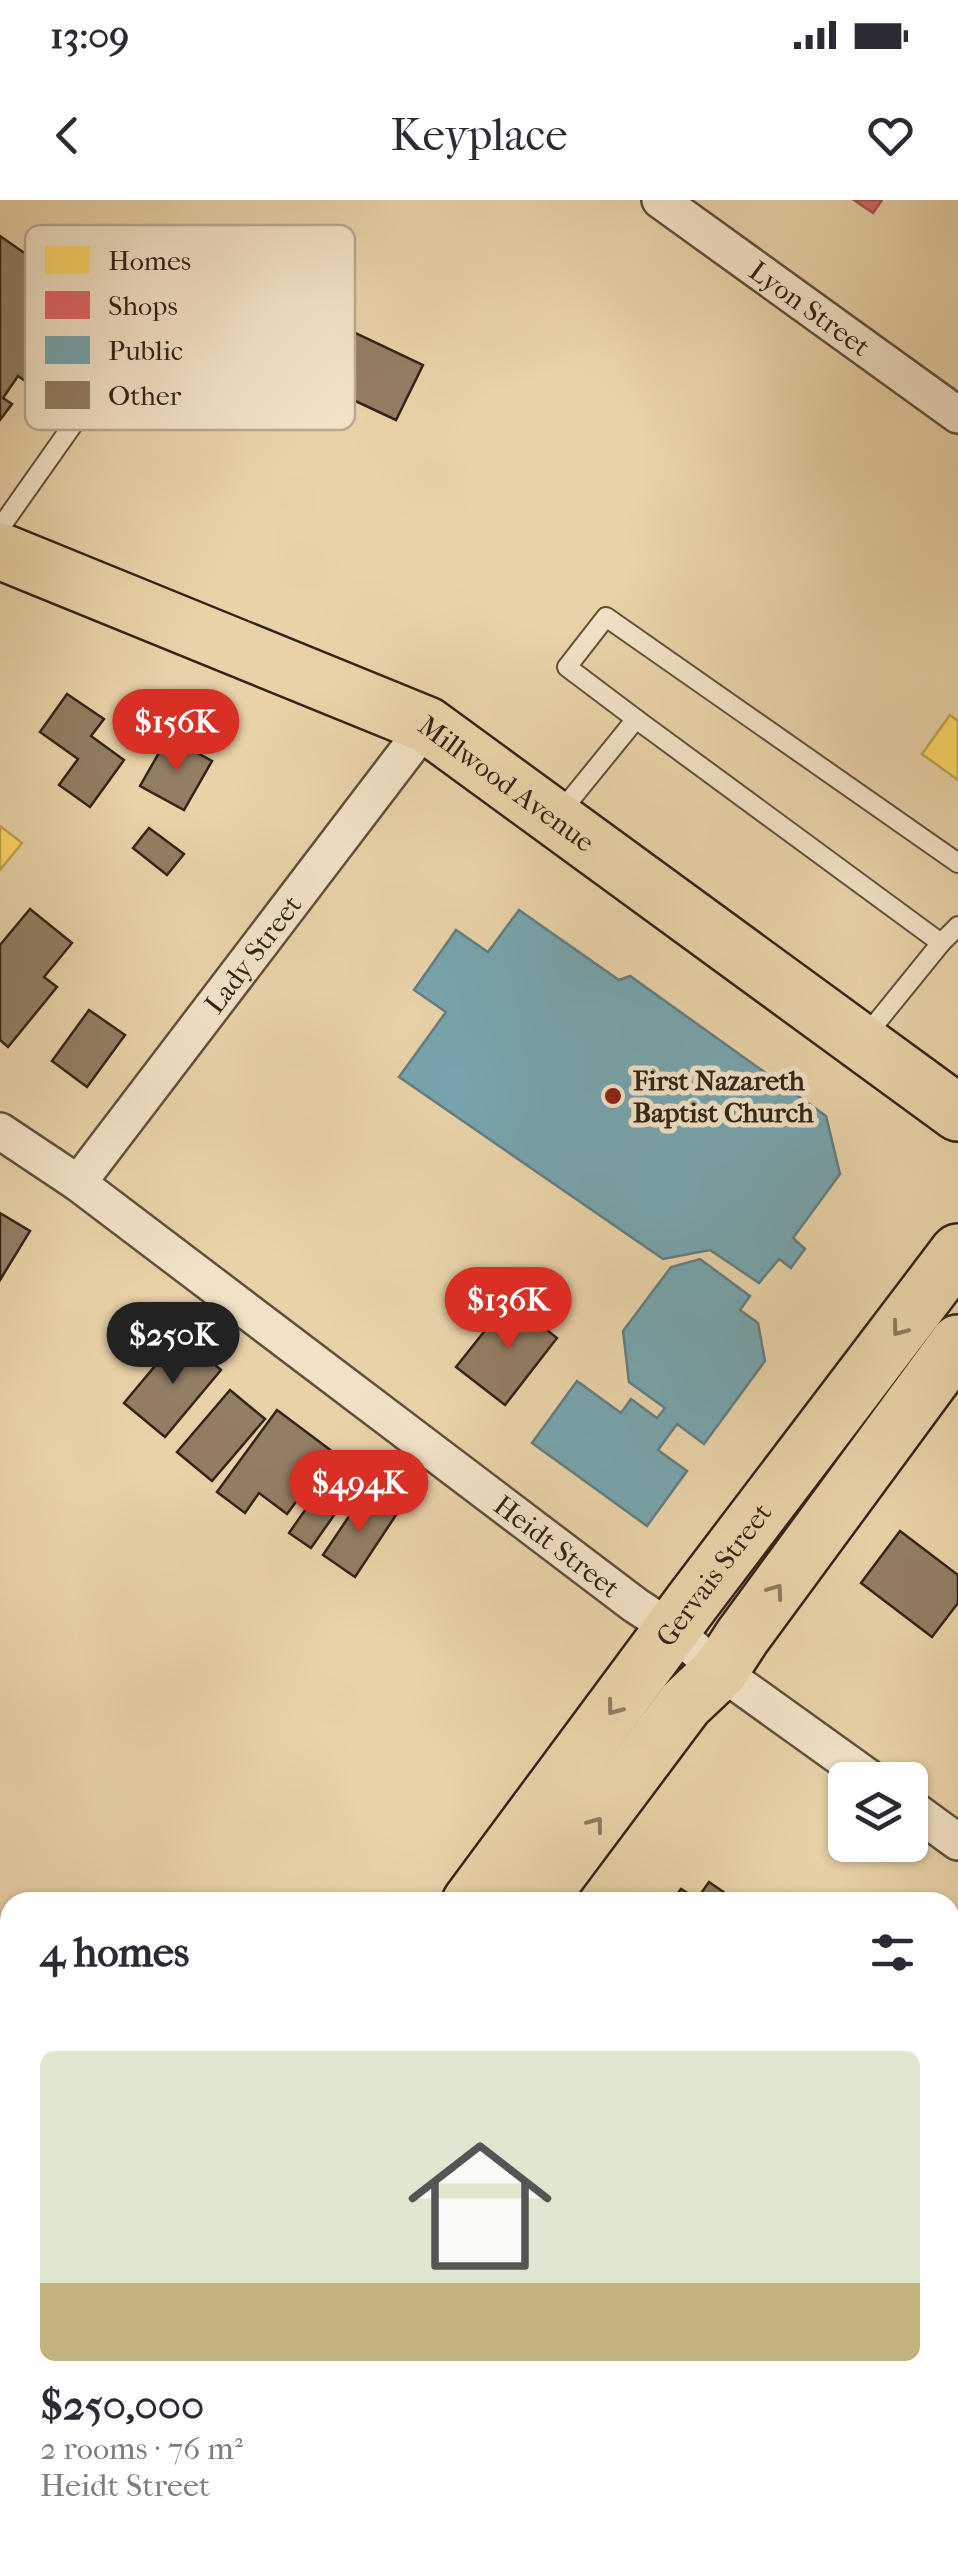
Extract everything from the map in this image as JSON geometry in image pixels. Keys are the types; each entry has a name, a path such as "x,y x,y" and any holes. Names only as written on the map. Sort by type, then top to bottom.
{"main road":[{"name":"Millwood Avenue","path":"0,551 426,726 958,1113"},
{"name":"Gervais Street","path":"477,1892 958,1252"},
{"path":"545,1892 686,1704 720,1670 958,1343"}],"street":[{"name":"Lyon Street","path":"660,200 958,415"},
{"name":"Lady Street","path":"78,1183 426,726"},
{"name":"Heidt Street","path":"0,1131 78,1183 847,1762"},
{"path":"928,1820 958,1842"}],"lane":[{"path":"0,528 70,430"},
{"path":"941,944 566,667 606,617 958,863"},
{"path":"555,819 636,719"},
{"path":"860,1042 958,926"}],"building: Homes":[{"path":"950,715 958,721 958,780 922,754"},
{"path":"0,826 22,843 0,870"}],"building: Shops":[{"path":"854,200 882,200 873,213"}],"building: Public":[{"name":"First Nazareth Baptist Church","path":"519,910 619,980 630,976 826,1116 840,1174 793,1238 805,1249 791,1268 779,1259 759,1283 710,1250 663,1259 399,1077 446,1012 414,990 456,930 488,952"},
{"path":"700,1259 750,1296 740,1310 758,1323 765,1361 704,1444 677,1424 658,1450 687,1471 647,1526 532,1443 577,1381 621,1413 631,1399 657,1418 665,1408 629,1382 623,1331 671,1267"}],"building: Other":[{"path":"0,236 25,253 25,381 18,376 3,398 12,404 0,420"},
{"path":"355,333 423,365 396,420 355,401"},
{"path":"67,694 104,719 91,736 124,760 90,807 59,785 78,759 40,732"},
{"path":"168,737 212,761 184,810 140,786"},
{"path":"149,828 184,854 167,875 133,848"},
{"path":"30,909 72,943 44,977 57,987 8,1047 0,1040 0,945"},
{"path":"89,1010 125,1035 87,1087 52,1061"},
{"path":"0,1213 30,1231 0,1280"},
{"path":"506,1304 525,1319 537,1304 552,1316 543,1327 557,1338 505,1405 456,1367"},
{"path":"180,1336 221,1370 165,1437 124,1403"},
{"path":"230,1390 265,1419 212,1481 177,1452"},
{"path":"277,1410 333,1452 287,1514 259,1493 245,1513 217,1492"},
{"path":"336,1466 358,1481 311,1548 289,1533"},
{"path":"364,1494 396,1515 355,1577 323,1555"},
{"path":"900,1531 958,1575 958,1603 932,1637 861,1583"},
{"path":"709,1882 724,1892 702,1892"}],"place":[{"name":"First Nazareth Baptist Church","path":"613,1096"}]}
